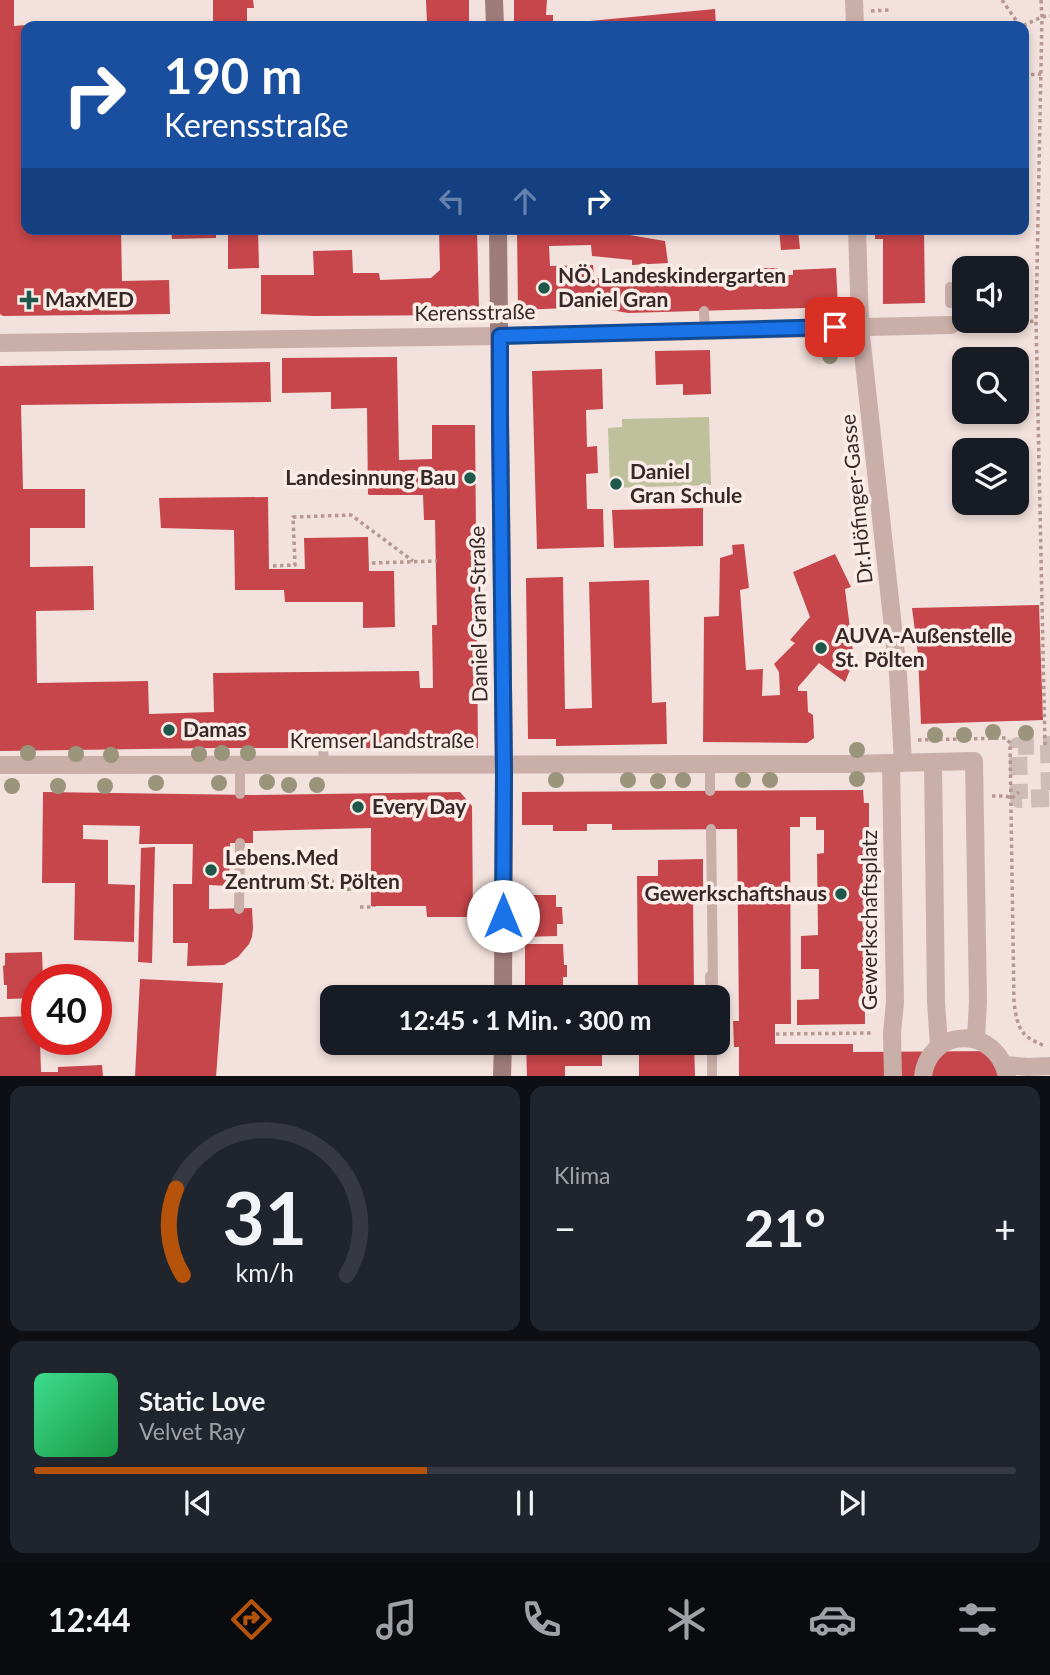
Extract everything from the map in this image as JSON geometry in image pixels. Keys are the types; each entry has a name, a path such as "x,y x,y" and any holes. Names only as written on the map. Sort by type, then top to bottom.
{"street":[{"path":"494,0 495,21"},
{"name":"Daniel Gran-Straße","path":"498,235 504,764 503,985"},
{"name":"Dr.Höfinger-Gasse","path":"857,235 860,326 898,673 897,763"},
{"name":"Kerensstraße","path":"0,343 500,336 951,325"},
{"name":"Kremser Landstraße","path":"0,765 240,764 324,756 504,764 974,761 978,1001 976,1039"},
{"path":"933,762 939,1046"},
{"name":"Gewerkschaftsplatz","path":"893,1076 897,763"},
{"path":"923,1076 929,1058 939,1046 957,1038 976,1039 988,1044 998,1053 1006,1071 1050,1066"},
{"path":"502,1076 503,1055"}],"lane":[{"path":"950,287 950,303"},
{"path":"704,311 705,331"},
{"path":"240,764 240,794"},
{"path":"710,764 710,791"},
{"path":"710,985 711,830"},
{"path":"239,909 240,843"},
{"path":"711,930 713,982"},
{"path":"712,1055 712,1076"}],"path":[{"path":"1002,0 1017,21"},
{"path":"1041,0 1036,321 1045,745"},
{"path":"861,6 889,10"},
{"path":"1029,24 1042,16 1050,16"},
{"path":"1029,75 1041,74"},
{"path":"1029,322 1036,321"},
{"path":"273,565 295,565 293,517 351,515 413,562"},
{"path":"372,563 436,561"},
{"path":"1018,792 1012,798 1014,1003 1018,1024 1029,1040 1050,1048"},
{"path":"360,907 373,906"},
{"path":"776,1034 892,1033"}],"green space":[{"path":"709,417 711,485 610,488 608,428 622,427 622,419"}],"building":[{"path":"0,0 14,0 14,26 21,25 21,235 121,235 122,281 169,280 170,314 0,314"},
{"path":"213,0 253,0 254,8 247,8 247,21 213,21"},
{"path":"426,0 469,0 469,21 427,21"},
{"path":"514,0 547,0 546,15 553,15 553,21 514,21"},
{"path":"715,9 716,21 590,21"},
{"path":"172,235 216,235 216,238 172,239"},
{"path":"228,235 258,235 259,268 228,269"},
{"path":"439,235 477,235 479,310 473,315 261,314 261,275 314,275 313,251 352,250 353,273 379,273 380,280 431,278 440,270"},
{"path":"517,235 630,235 665,241 668,263 632,265 632,260 592,256 591,245 549,246 550,266 593,265 594,278 763,274 763,268 778,268 778,275 793,275 793,270 836,268 838,307 628,313 594,307 518,310"},
{"path":"780,235 799,235 800,249 781,250"},
{"path":"875,235 924,235 925,303 883,304 883,239 875,239"},
{"path":"710,350 711,394 683,395 683,384 656,385 655,351"},
{"path":"397,357 399,460 432,459 432,425 475,425 478,748 0,751 0,366 270,362 271,402 21,405 23,489 85,489 85,528 30,528 30,567 93,566 94,610 36,611 37,683 148,681 149,714 214,712 213,673 419,671 420,688 433,688 432,625 437,625 435,520 424,520 423,495 368,494 367,408 331,409 331,392 282,393 282,358"},
{"path":"602,369 603,409 586,410 587,447 597,446 598,473 586,474 587,509 603,509 604,547 537,549 532,371"},
{"path":"268,497 269,569 305,569 304,538 368,537 369,571 394,571 395,627 363,628 363,602 285,602 284,590 235,590 234,530 161,528 159,498"},
{"path":"703,508 703,546 614,548 612,510"},
{"path":"744,544 749,588 740,590 746,670 763,669 762,696 780,695 779,672 774,664 795,643 790,640 810,617 793,572 835,554 851,587 845,589 854,660 845,682 819,663 798,687 798,691 807,691 808,712 813,715 814,738 807,743 703,742 704,617 719,616 720,558 733,554 732,545"},
{"path":"563,577 565,709 592,708 589,582 649,580 652,703 666,702 667,744 556,746 556,739 528,739 526,578"},
{"path":"1039,605 1043,720 921,724 918,654 912,608"},
{"path":"863,790 864,803 869,803 869,831 864,831 865,1024 797,1025 797,1000 819,999 819,969 801,969 801,936 818,935 817,854 824,853 824,830 816,830 816,817 800,817 800,827 790,827 791,1024 775,1024 775,1044 853,1044 853,1052 998,1051 999,1076 739,1076 739,1047 734,1047 733,1021 739,1021 737,829 612,830 612,824 587,824 587,831 553,831 553,825 522,825 522,792"},
{"path":"43,792 253,795 460,792 472,806 473,917 427,917 426,906 371,906 371,828 253,831 253,843 230,843 229,886 209,885 209,909 252,908 253,928 249,944 238,957 224,965 187,966 188,943 173,943 173,884 192,884 193,844 139,844 140,826 83,825 83,839 108,840 108,884 135,885 134,942 74,940 75,883 42,883"},
{"path":"155,847 152,963 138,962 141,848"},
{"path":"703,859 703,894 693,893 694,985 638,985 637,876 658,876 658,860"},
{"path":"524,895 556,895 556,907 562,907 563,924 557,924 557,936 524,937"},
{"path":"525,944 563,944 567,977 563,977 563,985 525,985"},
{"path":"42,952 42,964 21,964 21,999 7,999 3,966 5,953"},
{"path":"140,979 223,983 216,1076 135,1076"},
{"path":"21,1016 21,1055 40,1055 41,1072 58,1072 58,1067 102,1065 103,1076 0,1076 0,1017"},
{"path":"526,1055 602,1055 602,1066 565,1066 565,1076 527,1076"},
{"path":"639,1055 694,1055 695,1076 639,1076"}],"tunnel":[{"path":"1049,745 1050,798 1019,799 1018,746 1049,745"}],"place":[{"name":"NÖ. Landeskindergarten Daniel Gran","path":"544,288"},
{"name":"MaxMED","path":"29,300"},
{"name":"Landesinnung Bau","path":"470,478"},
{"name":"Daniel Gran Schule","path":"616,484"},
{"name":"AUVA-Außenstelle St. Pölten","path":"821,648"},
{"name":"Damas","path":"169,730"},
{"name":"Every Day","path":"358,807"},
{"name":"Lebens.Med Zentrum St. Pölten","path":"211,870"},
{"name":"Gewerkschaftshaus","path":"841,894"}],"route":[{"path":"503,916 500,336 835,327"}]}
